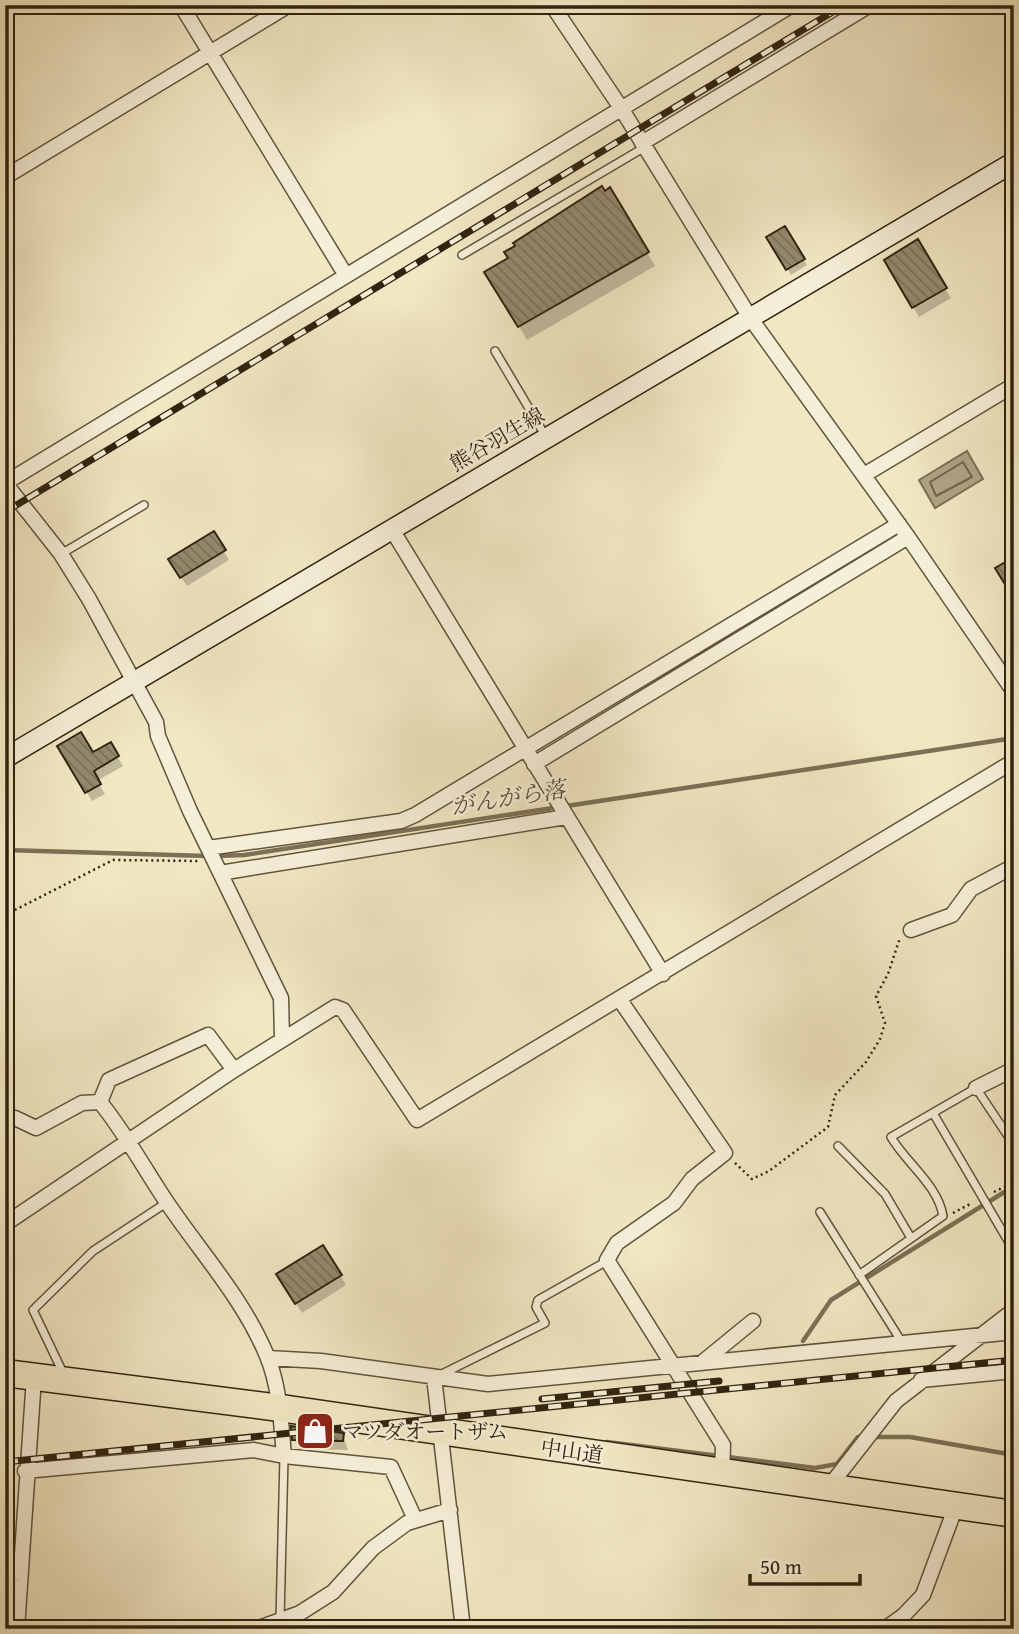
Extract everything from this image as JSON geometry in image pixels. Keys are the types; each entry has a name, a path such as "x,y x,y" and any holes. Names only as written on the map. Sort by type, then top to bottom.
{"highway":[{"name":"中山道","path":"5,1373 722,1468 828,1488 1014,1514"}],"main road":[{"name":"熊谷羽生線","path":"5,758 1014,162"}],"street":[{"path":"181,5 345,274"},
{"path":"5,177 289,5"},
{"path":"552,5 621,108 751,319 899,524 1014,692"},
{"path":"282,1039 281,998 214,861 158,736 156,722 89,599 61,554 5,483 345,274 792,5"},
{"path":"644,145 870,5"},
{"path":"864,475 1014,385"},
{"path":"214,861 401,822 899,524"},
{"path":"391,528 663,974"},
{"path":"534,764 908,537"},
{"path":"5,1224 234,1070 335,1007 343,1010 417,1120 1014,761"},
{"path":"214,861 405,841 566,816"},
{"path":"401,822 405,841"},
{"path":"911,930 952,915 971,889 1014,866"},
{"path":"620,1000 725,1153 692,1179 674,1203 617,1242 607,1260 723,1446 722,1468"},
{"path":"100,1102 109,1080 208,1035 234,1070"},
{"path":"976,1088 1014,1069"},
{"path":"15,1118 36,1128 82,1103 100,1102"},
{"path":"100,1102 125,1133 167,1203 246,1313 268,1358 280,1408 284,1456"},
{"path":"828,1488 896,1401 1014,1310"},
{"path":"704,1361 752,1321"},
{"path":"268,1358 321,1361 488,1384 1014,1332"},
{"path":"919,1381 1014,1371"},
{"path":"17,1629 34,1377"},
{"path":"434,1377 463,1629"},
{"path":"26,1471 254,1450 284,1456 391,1467 415,1519"},
{"path":"885,1629 904,1616 923,1595 956,1506"},
{"path":"256,1629 300,1613 333,1592 373,1548 415,1519 450,1510"},
{"path":"5,1572 21,1573"}],"lane":[{"path":"462,255 644,145"},
{"path":"495,351 546,437"},
{"path":"61,554 144,505"},
{"path":"859,1275 943,1216 942,1208 891,1137 976,1088 1014,1145"},
{"path":"933,1113 1014,1251"},
{"path":"838,1146 885,1194 911,1238"},
{"path":"67,1381 33,1310 93,1251 167,1203"},
{"path":"820,1212 903,1344"},
{"path":"434,1377 545,1323 536,1307 538,1300 607,1260"},
{"path":"280,1619 284,1456"}],"path":[{"path":"5,915 113,860 214,861"},
{"path":"725,1153 752,1179 769,1171 828,1127 835,1095 866,1062 880,1039 885,1023 876,996 888,974 900,938 911,930"}],"water":[{"path":"967,451 983,479 935,508 919,480"}],"building":[{"path":"602,186 605,191 610,187 649,252 518,327 484,272 508,258 504,252 515,246 513,243"},
{"path":"785,226 805,259 786,270 766,237"},
{"path":"918,239 947,288 912,308 884,260"},
{"path":"214,531 226,550 180,578 168,559"},
{"path":"1014,557 1014,582 1006,586 995,568"},
{"path":"81,732 93,752 111,742 119,756 94,771 101,784 85,793 57,746"},
{"path":"323,1245 342,1275 295,1304 276,1274"},
{"path":"291,1426 344,1433 343,1441 292,1440"}],"waterway":[{"name":"がんがら落","path":"216,856 244,855 1014,738"},
{"name":"がんがら落","path":"5,850 207,856"},
{"path":"803,1341 831,1300 1014,1186"},
{"path":"607,1442 815,1468 837,1464 858,1437 863,1437"},
{"path":"872,1437 910,1437 1014,1455"}],"railway":[{"path":"5,512 844,5"},
{"path":"5,1462 1014,1360"},
{"path":"542,1399 719,1381"}],"place":[{"name":"マツダオートザム","path":"315,1431"}]}
